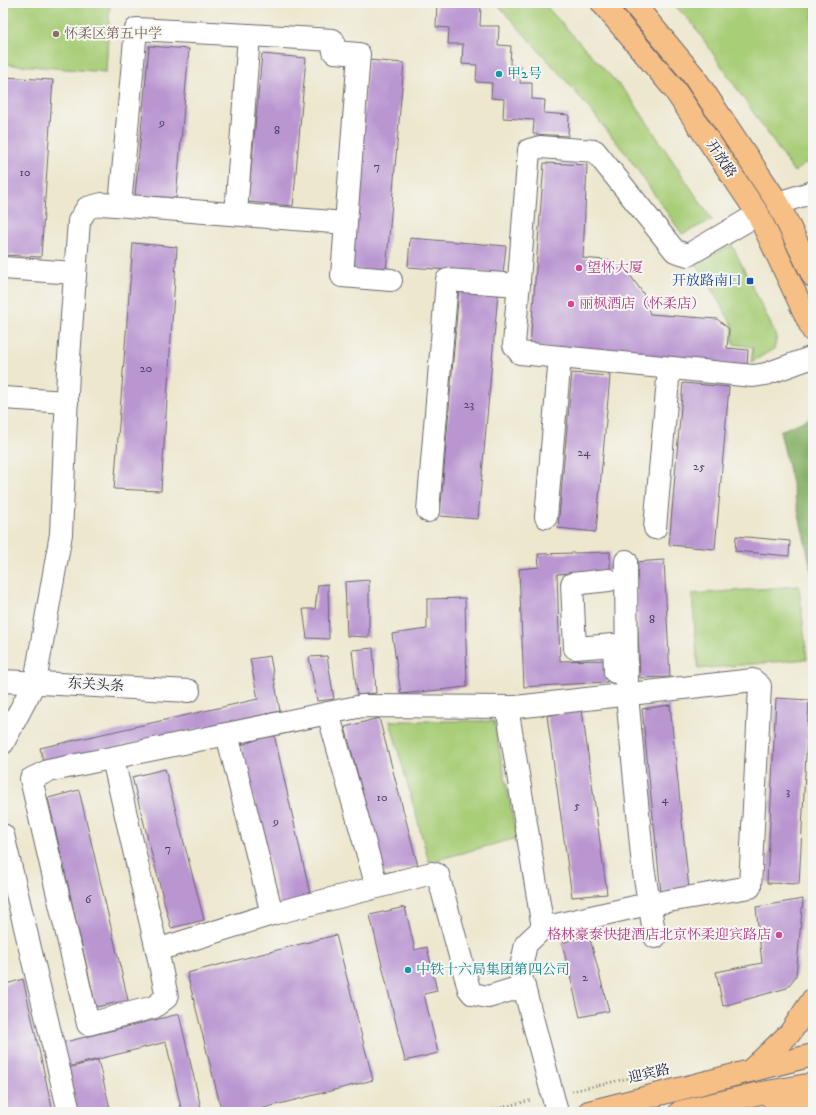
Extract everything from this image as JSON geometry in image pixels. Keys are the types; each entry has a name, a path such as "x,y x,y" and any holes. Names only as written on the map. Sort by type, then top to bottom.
{"main road":[{"name":"开放路","path":"602,3 674,89 758,214 813,331"},
{"name":"开放路","path":"633,3 693,75 778,203 813,276"},
{"path":"750,1071 790,1033 813,999"},
{"name":"迎宾路","path":"589,1112 813,1055"},
{"path":"680,1112 756,1094 813,1084"},
{"path":"756,1094 813,1104"}],"street":[{"path":"120,205 136,29 333,40 334,52 359,54 342,276 391,280"},
{"path":"236,214 249,35"},
{"path":"758,214 688,255 675,251 595,151 540,147 529,150 514,345 520,353 753,376 766,374 813,357"},
{"path":"778,203 813,192"},
{"path":"3,743 35,682 62,534 67,402 75,273 79,221 87,208 102,204 120,205 346,223"},
{"path":"3,268 75,273"},
{"path":"428,511 447,280 519,285"},
{"path":"546,517 560,357"},
{"path":"655,528 668,368"},
{"path":"3,398 67,402"},
{"path":"621,695 626,561"},
{"path":"609,580 572,584 575,648 614,645 643,867 655,937"},
{"path":"113,759 167,997 154,1007 88,1024 31,779 48,771 113,759 328,712 362,706 507,707 753,680 760,686 750,887 650,904 543,928 526,944 520,972 555,1104"},
{"name":"东关头条","path":"3,681 189,690"},
{"path":"507,707 543,928"},
{"path":"328,712 377,887"},
{"path":"228,734 272,914"},
{"path":"3,835 69,1112"},
{"path":"157,950 272,914 432,873 438,875 469,989 473,994 488,997 524,986"}],"path":[{"name":"迎宾路","path":"482,1112 555,1104 650,1073"}],"green space":[{"name":"怀柔区第五中学","path":"3,3 110,3 106,72 3,64"},
{"path":"496,3 543,3 630,97 712,220 682,234 627,155 569,84"},
{"path":"672,3 813,3 813,158 794,172 692,23"},
{"path":"732,245 777,337 774,349 751,362 753,347 733,344 733,326 696,263"},
{"path":"813,417 813,577 780,431"},
{"path":"799,586 807,659 698,669 692,594"},
{"path":"390,721 494,721 517,838 429,862"}],"building":[{"name":"甲2号","path":"437,3 481,5 480,26 499,26 498,45 511,46 510,65 521,66 520,83 532,83 532,99 545,100 544,113 569,115 568,136 533,134 534,120 503,118 504,99 491,98 492,83 476,82 477,65 462,64 463,44 448,44 449,28 436,27"},
{"path":"149,46 189,49 176,198 135,195"},
{"path":"262,54 306,58 293,206 248,202"},
{"path":"368,60 404,63 386,272 350,269"},
{"path":"4,77 53,80 41,257 3,255"},
{"name":"望怀大厦","path":"544,163 587,165 583,258 614,261 630,275 643,293 650,314 717,319 729,329 727,348 748,350 747,366 530,347"},
{"path":"410,238 506,246 503,274 408,267"},
{"path":"133,243 177,247 161,491 114,489"},
{"path":"459,289 498,293 478,519 440,516"},
{"path":"572,373 610,376 596,532 558,528"},
{"path":"683,383 729,387 715,549 669,545"},
{"path":"736,536 790,541 789,556 735,551"},
{"path":"610,552 610,571 557,574 560,661 607,660 607,682 524,687 519,569 539,567 538,554"},
{"path":"664,560 670,677 640,678 635,562"},
{"path":"369,580 369,637 347,636 345,582"},
{"path":"328,584 329,639 307,638 303,609 315,609 318,585"},
{"path":"465,598 467,687 401,694 392,634 427,629 427,599"},
{"path":"373,648 376,693 357,695 352,650"},
{"path":"270,656 280,711 44,763 40,748 258,699 250,659"},
{"path":"327,656 334,699 317,701 309,657"},
{"path":"776,698 809,700 799,884 767,883"},
{"path":"670,705 689,889 661,893 642,709"},
{"path":"582,710 607,894 572,897 547,716"},
{"path":"379,718 418,866 384,873 345,727"},
{"path":"274,734 311,898 280,906 241,745"},
{"path":"165,769 204,920 171,928 132,777"},
{"path":"79,790 128,1000 96,1007 48,798"},
{"name":"格林豪泰快捷酒店北京怀柔迎宾路店","path":"803,899 796,976 787,988 723,1006 716,972 762,963 756,907"},
{"name":"中铁十六局集团第四公司","path":"405,907 415,950 427,947 437,991 424,994 438,1053 405,1061 370,915"},
{"path":"336,935 373,1080 248,1112 222,1112 187,973"},
{"path":"589,935 609,1011 580,1017 562,943"},
{"path":"23,979 53,1112 3,1112 3,985"},
{"path":"179,1014 202,1112 182,1112 166,1042 67,1067 61,1043"},
{"path":"98,1060 111,1112 77,1112 66,1069"}],"place":[{"name":"怀柔区第五中学","path":"56,34"},
{"name":"甲2号","path":"499,74"},
{"name":"望怀大厦","path":"579,268"},
{"name":"开放路南口","path":"750,281"},
{"name":"丽枫酒店（怀柔店）","path":"571,304"},
{"name":"格林豪泰快捷酒店北京怀柔迎宾路店","path":"779,935"},
{"name":"中铁十六局集团第四公司","path":"408,970"}]}
